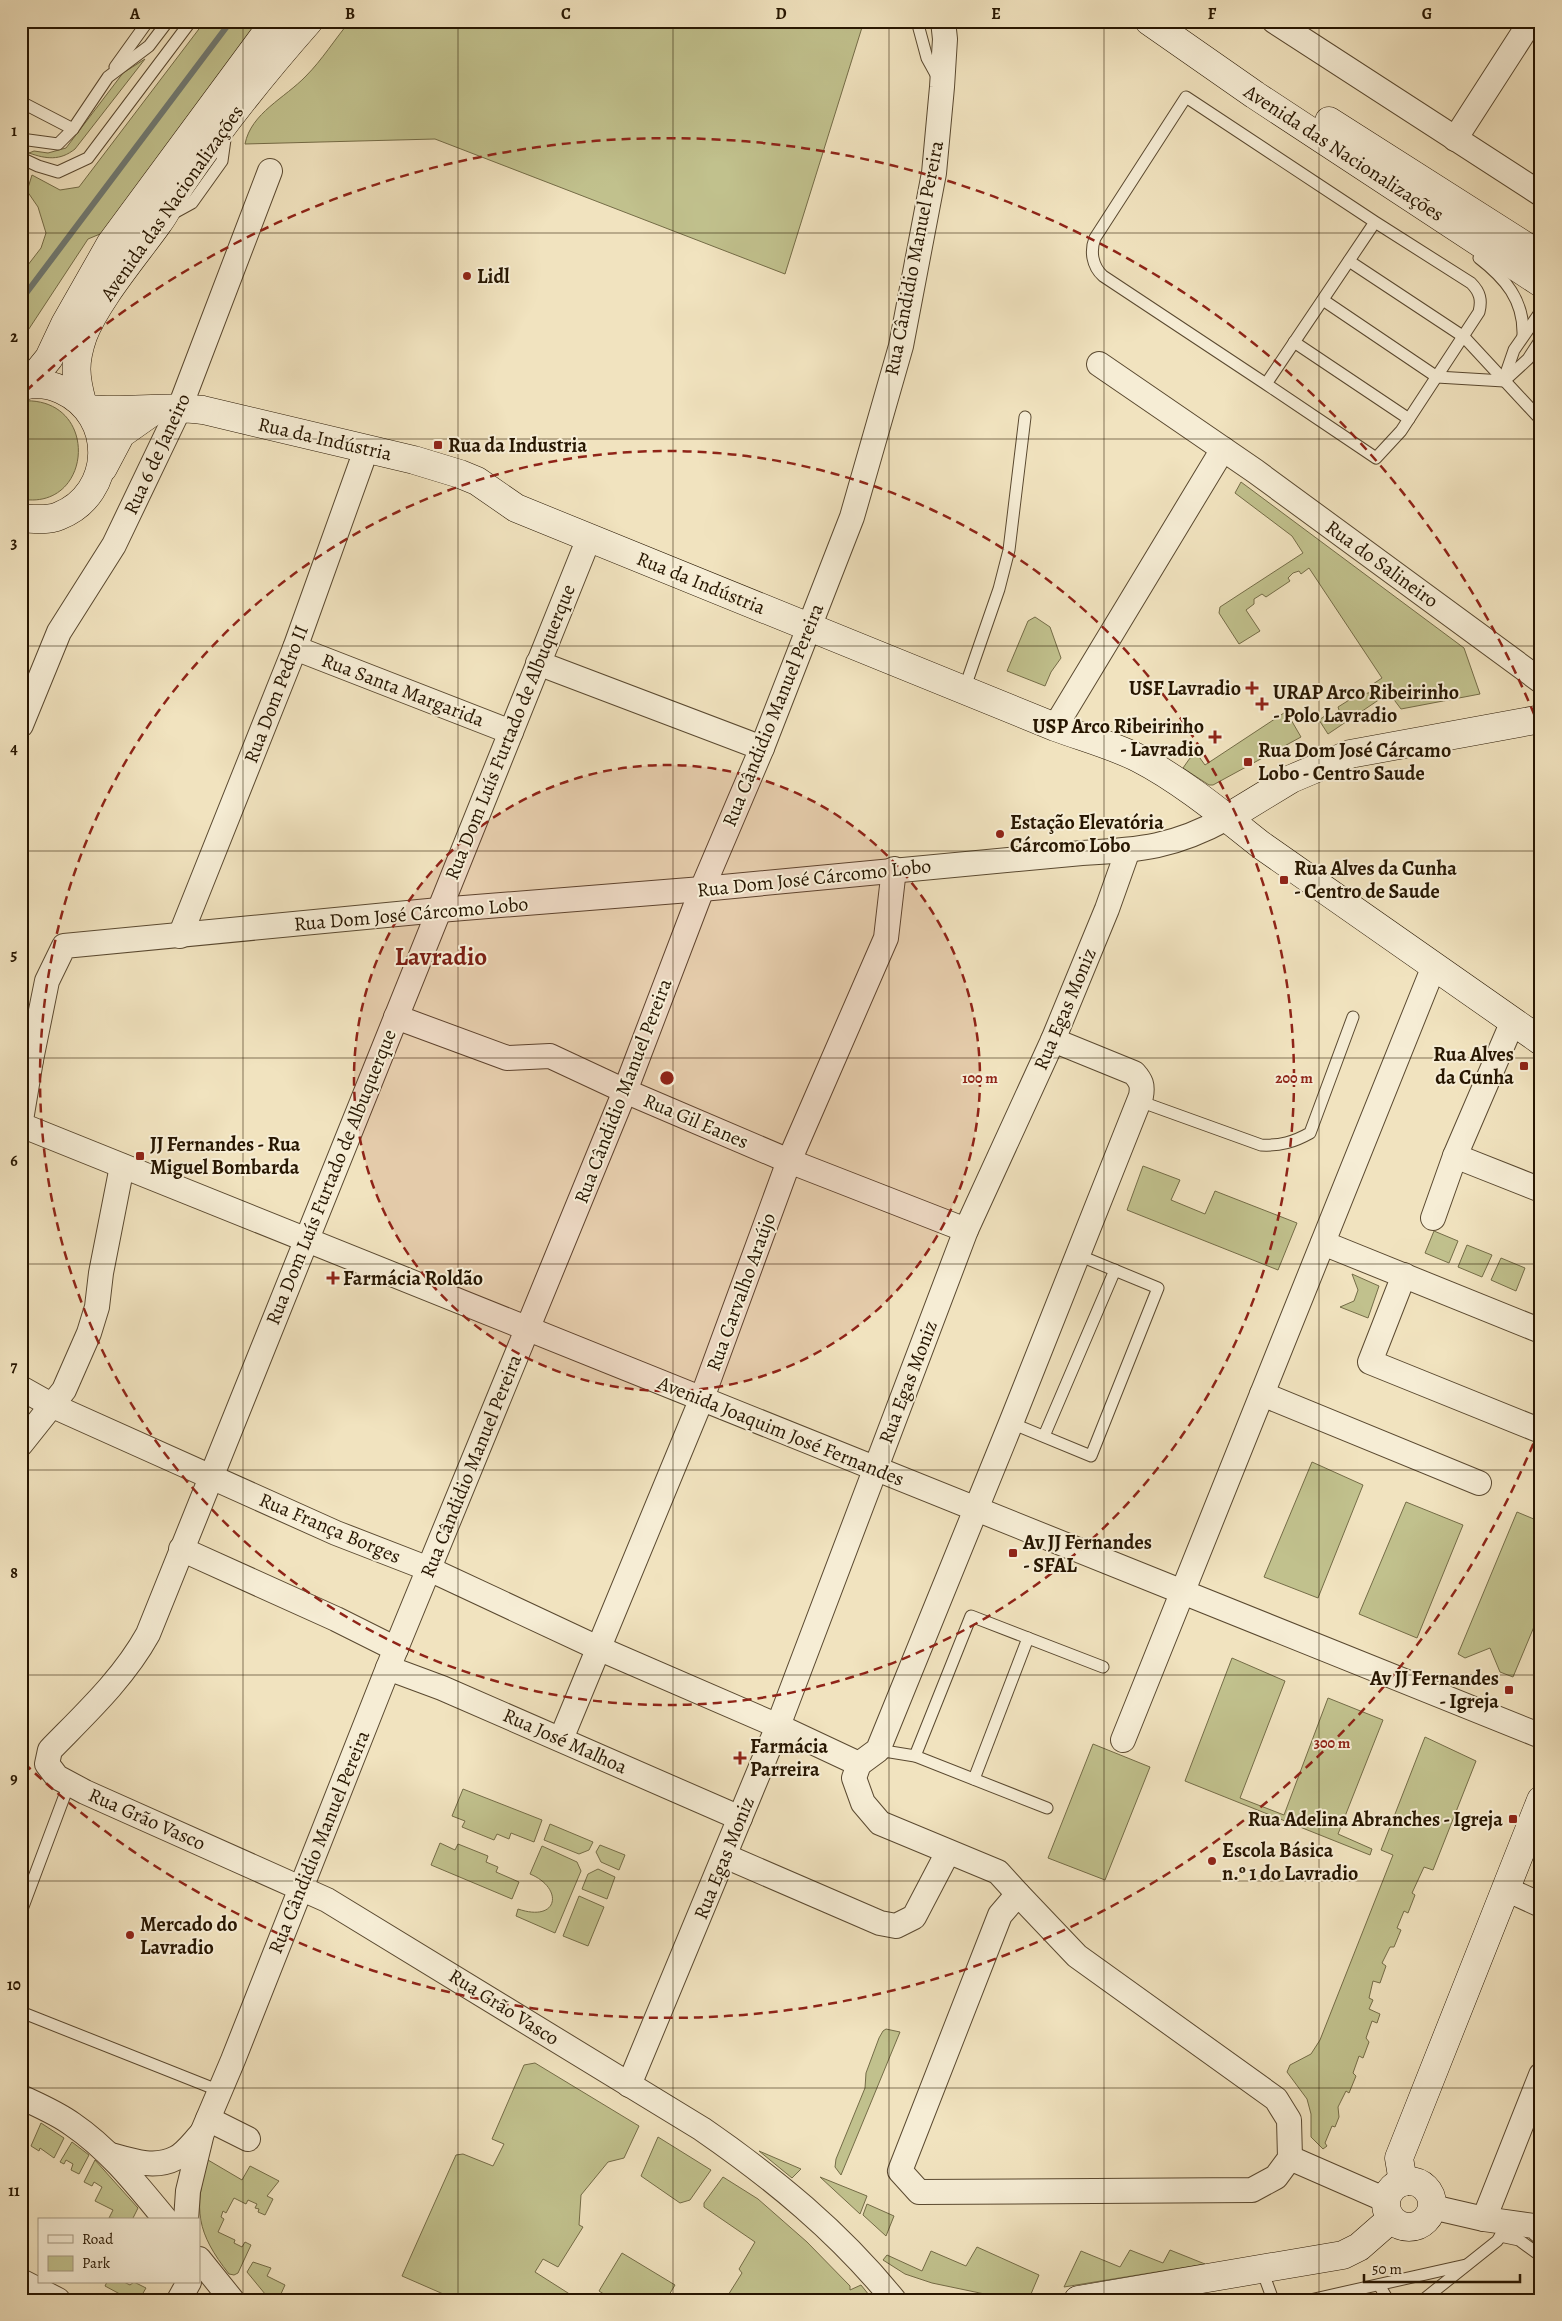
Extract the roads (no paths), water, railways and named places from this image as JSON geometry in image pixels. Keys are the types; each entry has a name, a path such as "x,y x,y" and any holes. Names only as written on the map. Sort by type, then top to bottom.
{"street":[{"name":"Avenida das Nacionalizações","path":"24,386 49,358 65,324 111,243 276,21"},
{"name":"Avenida das Nacionalizações","path":"21,518 38,520 58,516 76,507 90,493 100,475 104,452 100,430 85,406 75,378 78,352 84,334 109,292 161,219 182,184 228,122 309,21"},
{"name":"Rua Cândidio Manuel Pereira","path":"205,2126 392,1658 625,1091 702,889 762,748 852,517 901,346 934,173 945,39 943,21"},
{"name":"Avenida das Nacionalizações","path":"1149,21 1255,95 1541,282"},
{"name":"Avenida das Nacionalizações","path":"1162,21 1265,81 1541,256"},
{"path":"1455,139 1531,21"},
{"path":"1282,24 1541,194"},
{"name":"Rua 6 de Janeiro","path":"21,726 58,632 114,545 168,408 270,171"},
{"name":"Rua do Salineiro","path":"1098,364 1223,449 1541,681"},
{"name":"Avenida das Nacionalizações","path":"24,386 56,387 85,406"},
{"name":"Rua da Indústria","path":"85,406 116,412 168,408 202,410 460,474 477,481 516,508 1144,762 1227,818 1261,845 1541,1041"},
{"path":"100,475 121,434 168,408"},
{"path":"1055,727 1223,449"},
{"name":"Rua Dom Pedro II","path":"180,936 295,648 366,450"},
{"name":"Rua Dom Luís Furtado de Albuquerque","path":"69,1784 52,1772 47,1764 50,1750 109,1690 137,1655 148,1634 589,538"},
{"name":"Rua Santa Margarida","path":"295,648 511,732"},
{"path":"538,663 762,748"},
{"name":"Rua Dom José Cárcomo Lobo","path":"26,1059 47,981 64,946 439,910 702,889 894,869 1154,848 1204,831 1291,779 1350,754 1541,719"},
{"name":"Rua Egas Moniz","path":"629,2085 778,1726 966,1230 1052,1040 1107,909 1128,850"},
{"name":"Rua Carvalho Araújo","path":"561,1739 702,1398 789,1161 886,938 894,869"},
{"path":"1123,1740 1434,966"},
{"name":"Rua Gil Eanes","path":"396,1017 507,1058 550,1056 625,1091 789,1161 966,1230"},
{"path":"1433,1218 1455,1156 1513,1021"},
{"path":"1018,1894 1000,1915 900,2171 918,2192 1252,2190 1276,2177 1290,2158 1289,2120 1276,2099 1077,1956 998,1872 880,1823 863,1803 854,1778 859,1764 878,1750 1011,1423 1143,1087 1134,1073 1052,1040"},
{"path":"21,1120 26,1059"},
{"name":"Avenida Joaquim José Fernandes","path":"21,1125 1541,1736"},
{"path":"1455,1156 1541,1190"},
{"path":"21,1444 64,1390 89,1333 97,1307 101,1272 122,1166"},
{"path":"1323,1242 1541,1331"},
{"path":"1404,1275 1370,1362 1541,1431"},
{"name":"Rua França Borges","path":"21,1388 53,1406 211,1475 336,1533 429,1569 598,1648 778,1726 859,1764"},
{"path":"1262,1394 1479,1483"},
{"name":"Rua José Malhoa","path":"181,1549 336,1619 392,1658 442,1688 740,1818"},
{"name":"Rua Grão Vasco","path":"69,1784 300,1887 389,1936 702,2129 758,2167 806,2208 851,2251 894,2300"},
{"path":"1078,2300 1343,2255 1359,2248 1394,2201 1420,2184 1431,2198 1432,2207 1424,2223 1416,2227 1398,2225 1394,2201 1399,2158 1541,1800"},
{"path":"725,1856 880,1923 896,1926 914,1917 948,1852"},
{"path":"1506,1889 1541,1905"},
{"path":"1498,2226 1541,2075"},
{"path":"21,2096 71,2122 111,2155 164,2218"},
{"path":"205,2126 248,2138"},
{"path":"111,2155 138,2163 159,2164 177,2158 205,2126"},
{"path":"186,2218 188,2192 205,2126"},
{"path":"1290,2158 1394,2201"},
{"path":"1432,2207 1498,2226 1534,2226 1541,2232"},
{"path":"200,2263 232,2300"},
{"path":"21,2281 58,2300"},
{"path":"179,2300 188,2284"}],"lane":[{"path":"21,140 58,144 74,129 148,21"},
{"path":"108,77 150,46 168,21"},
{"path":"21,158 58,172 88,158 191,21"},
{"path":"917,21 928,58 942,87"},
{"path":"1186,97 1375,222 1472,283 1480,297 1479,312 1464,337 1401,431 1376,458 1103,276 1095,267 1092,251 1095,238 1186,97"},
{"path":"21,102 74,129"},
{"path":"1347,156 1498,272 1510,287 1520,305 1524,321 1524,335"},
{"path":"1266,384 1375,222"},
{"path":"1349,261 1464,337 1541,420"},
{"path":"1323,300 1437,377 1504,380 1528,359 1541,352"},
{"path":"1504,380 1514,350 1541,311"},
{"path":"1528,359 1541,339"},
{"path":"1294,342 1409,418"},
{"path":"964,690 999,589 1009,550 1025,417"},
{"path":"1139,1101 1261,1144 1276,1146 1296,1141 1310,1133 1354,1017"},
{"path":"1011,1423 1091,1456 1158,1288 1078,1255"},
{"path":"1044,1436 1115,1270"},
{"path":"915,1756 971,1616 1103,1667"},
{"path":"974,1779 1028,1638"},
{"path":"878,1750 915,1756 1047,1808"},
{"path":"21,1912 69,1784"},
{"path":"21,2012 220,2091"},
{"path":"1423,2300 1497,2241 1498,2226 1541,2256"},
{"path":"1310,2300 1328,2298 1466,2265"},
{"path":"1262,2270 1273,2300"},
{"path":"1379,2285 1388,2300"}],"waterway":[{"path":"21,300 231,21"}],"place":[{"name":"Lidl","path":"467,276"},
{"name":"Rua da Industria","path":"438,445"},
{"name":"USF Lavradio","path":"1252,688"},
{"name":"URAP Arco Ribeirinho - Polo Lavradio","path":"1262,704"},
{"name":"USP Arco Ribeirinho - Lavradio","path":"1215,737"},
{"name":"Rua Dom José Cárcamo Lobo - Centro Saude","path":"1248,762"},
{"name":"Estação Elevatória Cárcomo Lobo","path":"1000,834"},
{"name":"Rua Alves da Cunha - Centro de Saude","path":"1284,880"},
{"name":"Rua Alves da Cunha","path":"1524,1066"},
{"name":"JJ Fernandes - Rua Miguel Bombarda","path":"140,1156"},
{"name":"Farmácia Roldão","path":"333,1278"},
{"name":"Av JJ Fernandes - SFAL","path":"1013,1553"},
{"name":"Av JJ Fernandes - Igreja","path":"1509,1690"},
{"name":"Farmácia Parreira","path":"740,1758"},
{"name":"Rua Adelina Abranches - Igreja","path":"1513,1819"},
{"name":"Escola Básica n.º 1 do Lavradio","path":"1212,1861"},
{"name":"Mercado do Lavradio","path":"130,1935"}],"district":[{"name":"Lavradio","path":"441,957"}]}
